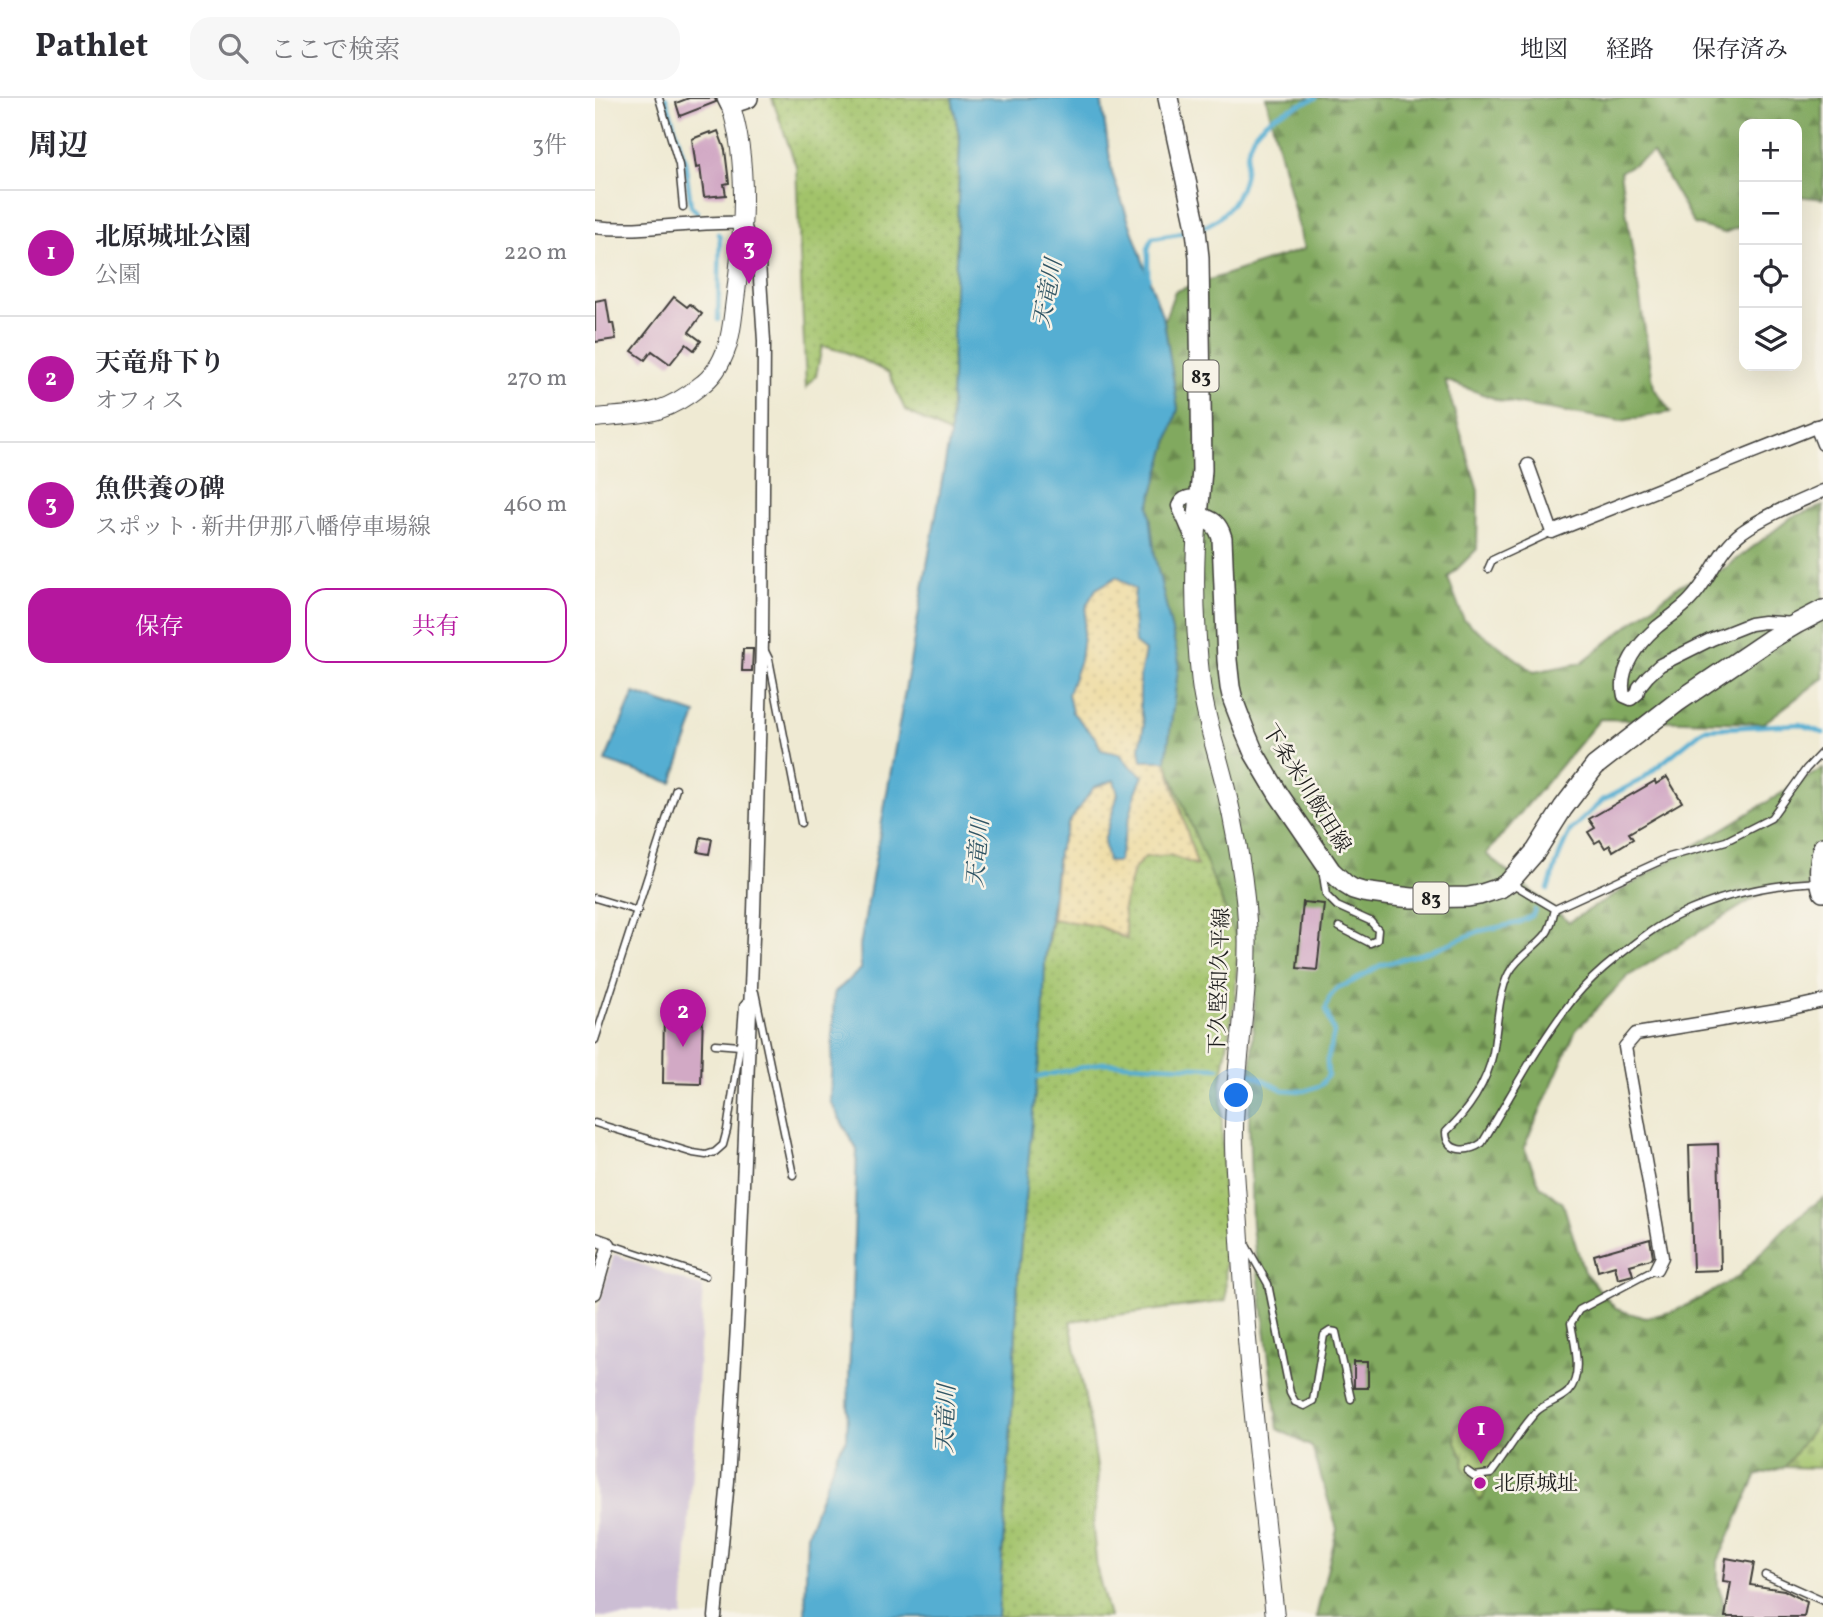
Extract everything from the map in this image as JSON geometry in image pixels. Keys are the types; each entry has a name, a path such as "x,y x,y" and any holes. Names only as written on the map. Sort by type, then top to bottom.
{"main road":[{"name":"83","path":"1168,98 1196,228 1199,257 1202,470 1198,517"},
{"path":"595,418 657,410 702,386 721,361 730,336 743,223 735,100"},
{"name":"下条米川飯田線","path":"1198,517 1217,525 1222,538 1230,687 1235,707 1254,752 1279,795 1331,871 1345,884 1363,892 1412,898 1468,897 1490,892 1509,882 1536,851 1563,808 1595,766 1676,703 1796,624 1823,610"},
{"name":"下久堅知久平線","path":"1198,517 1195,590 1201,685 1238,850 1246,910 1247,968 1234,1130 1250,1381 1275,1617"},
{"path":"1821,887 1819,863 1823,847"}],"street":[{"path":"595,227 616,229 743,223 759,263 764,341 762,642 738,1309 730,1454 715,1617"},
{"path":"1528,466 1552,532 1819,425 1823,444"},
{"path":"1796,624 1750,624 1712,639 1660,665 1643,681 1637,694 1631,699 1624,696 1622,687 1627,665 1640,645 1656,628 1691,600 1727,546 1758,522 1823,491"},
{"path":"1195,546 1178,506 1180,500 1186,497 1200,496"},
{"path":"1656,1269 1662,1256 1625,1047 1636,1034 1823,1001"},
{"path":"595,1240 609,1244 595,1293"}],"lane":[{"path":"659,98 679,165 683,207"},
{"path":"1488,569 1492,560 1552,532"},
{"path":"762,642 769,659 801,823"},
{"path":"1821,887 1789,883 1728,896 1677,915 1636,942 1597,974 1575,997 1535,1055 1482,1143 1475,1148 1461,1150 1448,1142 1446,1132 1458,1120 1483,1084 1492,1056 1498,1012 1507,975 1548,932 1555,909 1669,857 1726,841 1771,818 1806,769 1823,751"},
{"path":"595,1040 676,789"},
{"path":"1320,856 1326,895 1336,906 1370,921 1378,930 1377,940 1370,943 1339,927"},
{"path":"1509,882 1555,909"},
{"path":"595,898 638,911"},
{"path":"751,974 793,1175"},
{"path":"595,1123 693,1153 706,1155 715,1152 723,1145 727,1130 740,1046 743,1006 750,999"},
{"path":"715,1044 740,1046"},
{"path":"1239,1234 1268,1284 1290,1393 1295,1402 1304,1406 1313,1401 1324,1335 1330,1331 1336,1332 1351,1399"},
{"path":"609,1244 705,1276"},
{"path":"1467,1471 1475,1476 1491,1474 1538,1410 1569,1391 1578,1363 1571,1323 1579,1310 1656,1269"},
{"path":"1765,1575 1823,1601"}],"shaded area":[{"path":"614,1254 703,1288 683,1617 595,1617 595,1318"}],"green space":[{"path":"772,98 952,98 960,141 950,434 905,410 889,373 846,352 822,346 816,376 806,388 796,166"},
{"path":"1266,98 1823,98 1823,199 1802,197 1802,119 1739,119 1739,227 1724,233 1694,224 1653,153 1620,172 1654,388 1671,412 1621,421 1501,401 1445,380 1478,491 1477,549 1448,578 1464,620 1534,672 1581,663 1680,585 1723,570 1792,517 1823,506 1823,678 1764,723 1600,719 1486,854 1569,922 1823,768 1823,888 1764,892 1627,977 1576,1030 1524,1147 1540,1186 1563,1203 1584,1272 1616,1309 1645,1318 1675,1311 1739,1276 1791,1222 1823,1198 1823,1425 1817,1423 1785,1467 1756,1476 1718,1561 1718,1587 1725,1617 1316,1617 1337,1529 1312,1447 1278,1429 1252,1227 1249,1118 1256,975 1238,942 1166,761 1179,662 1155,557 1149,506 1178,409 1164,321 1175,291 1304,249"},
{"path":"1166,761 1238,942 1235,998 1221,1082 1226,1301 1070,1321 1098,1474 1093,1529 1097,1570 1109,1617 998,1617 1014,1382 1018,1276 1045,960 1052,919 1099,926 1126,939 1123,907 1133,870 1145,857 1170,855 1197,865"},
{"path":"1463,1423 1487,1443 1509,1449 1491,1474 1483,1498 1479,1500 1471,1477 1464,1470 1464,1458 1456,1443 1457,1425"},
{"path":"1817,1423 1823,1425 1823,1468 1785,1467"}],"sand":[{"path":"1117,577 1135,589 1133,614 1145,651 1140,676 1140,705 1144,724 1140,748 1143,761 1166,761 1197,865 1170,855 1145,857 1133,870 1123,907 1127,939 1099,926 1052,919 1058,852 1068,824 1094,787 1115,780 1118,794 1104,841 1136,792 1142,777 1120,755 1101,750 1096,738 1071,712 1067,694 1080,660 1087,604 1096,589"}],"water":[{"name":"天竜川","path":"952,98 1101,98 1112,173 1164,321 1178,409 1149,506 1155,557 1179,662 1166,761 1142,761 1140,748 1144,724 1140,705 1140,676 1145,651 1135,643 1135,589 1117,577 1096,589 1087,604 1080,660 1068,694 1072,712 1096,738 1101,750 1120,754 1143,776 1136,792 1118,862 1108,862 1104,841 1118,794 1114,780 1094,787 1068,824 1058,852 1045,960 1043,1029 1018,1276 1014,1382 998,1617 805,1617 807,1534 838,1451 847,1438 857,1150 830,1101 834,993 861,969 860,946 950,435 960,141"},
{"path":"634,693 696,714 672,783 605,761"}],"building":[{"path":"689,98 715,98 716,102 680,116 676,103"},
{"path":"718,131 725,150 729,183 724,184 726,195 704,197 700,167 696,168 692,139"},
{"path":"674,297 687,307 690,304 702,314 689,332 701,341 694,350 686,344 670,364 652,351 645,360 632,351"},
{"path":"606,299 616,339 595,342 595,301"},
{"path":"743,649 753,649 752,671 742,671"},
{"path":"1667,777 1682,802 1629,833 1633,839 1613,851 1610,845 1605,848 1600,840 1595,843 1588,832 1595,828 1589,819 1655,781 1656,784"},
{"path":"701,837 712,839 709,854 698,852"},
{"path":"1303,902 1324,904 1317,970 1297,968"},
{"path":"664,1009 703,1010 701,1084 663,1083"},
{"path":"1718,1144 1721,1270 1693,1271 1689,1145"},
{"path":"1650,1239 1653,1256 1630,1265 1633,1275 1618,1279 1615,1266 1598,1271 1594,1255"},
{"path":"1354,1362 1368,1362 1368,1388 1354,1388"},
{"path":"1726,1558 1754,1563 1750,1585 1784,1590 1807,1602 1804,1617 1725,1617 1731,1582 1723,1581"}],"waterway":[{"path":"666,98 685,161 691,206 697,212"},
{"path":"1200,228 1221,216 1237,196 1243,181 1250,143 1257,130 1280,113 1316,98"},
{"path":"1148,279 1148,249 1152,238 1191,230"},
{"path":"718,234 718,320"},
{"path":"1548,889 1570,831 1604,799 1641,780 1704,729 1800,724 1823,733"},
{"path":"1248,1072 1283,1090 1305,1091 1321,1085 1328,1075 1327,1061 1334,1033 1326,1009 1329,998 1337,988 1381,965 1430,951 1480,931 1518,923 1532,916 1535,910"},
{"path":"1033,1078 1102,1063 1219,1068"}],"place":[{"name":"魚供養の碑","path":"749,284"},
{"name":"天竜舟下り","path":"683,1047"},
{"name":"北原城址公園","path":"1481,1464"},
{"name":"北原城址","path":"1480,1483"}]}
